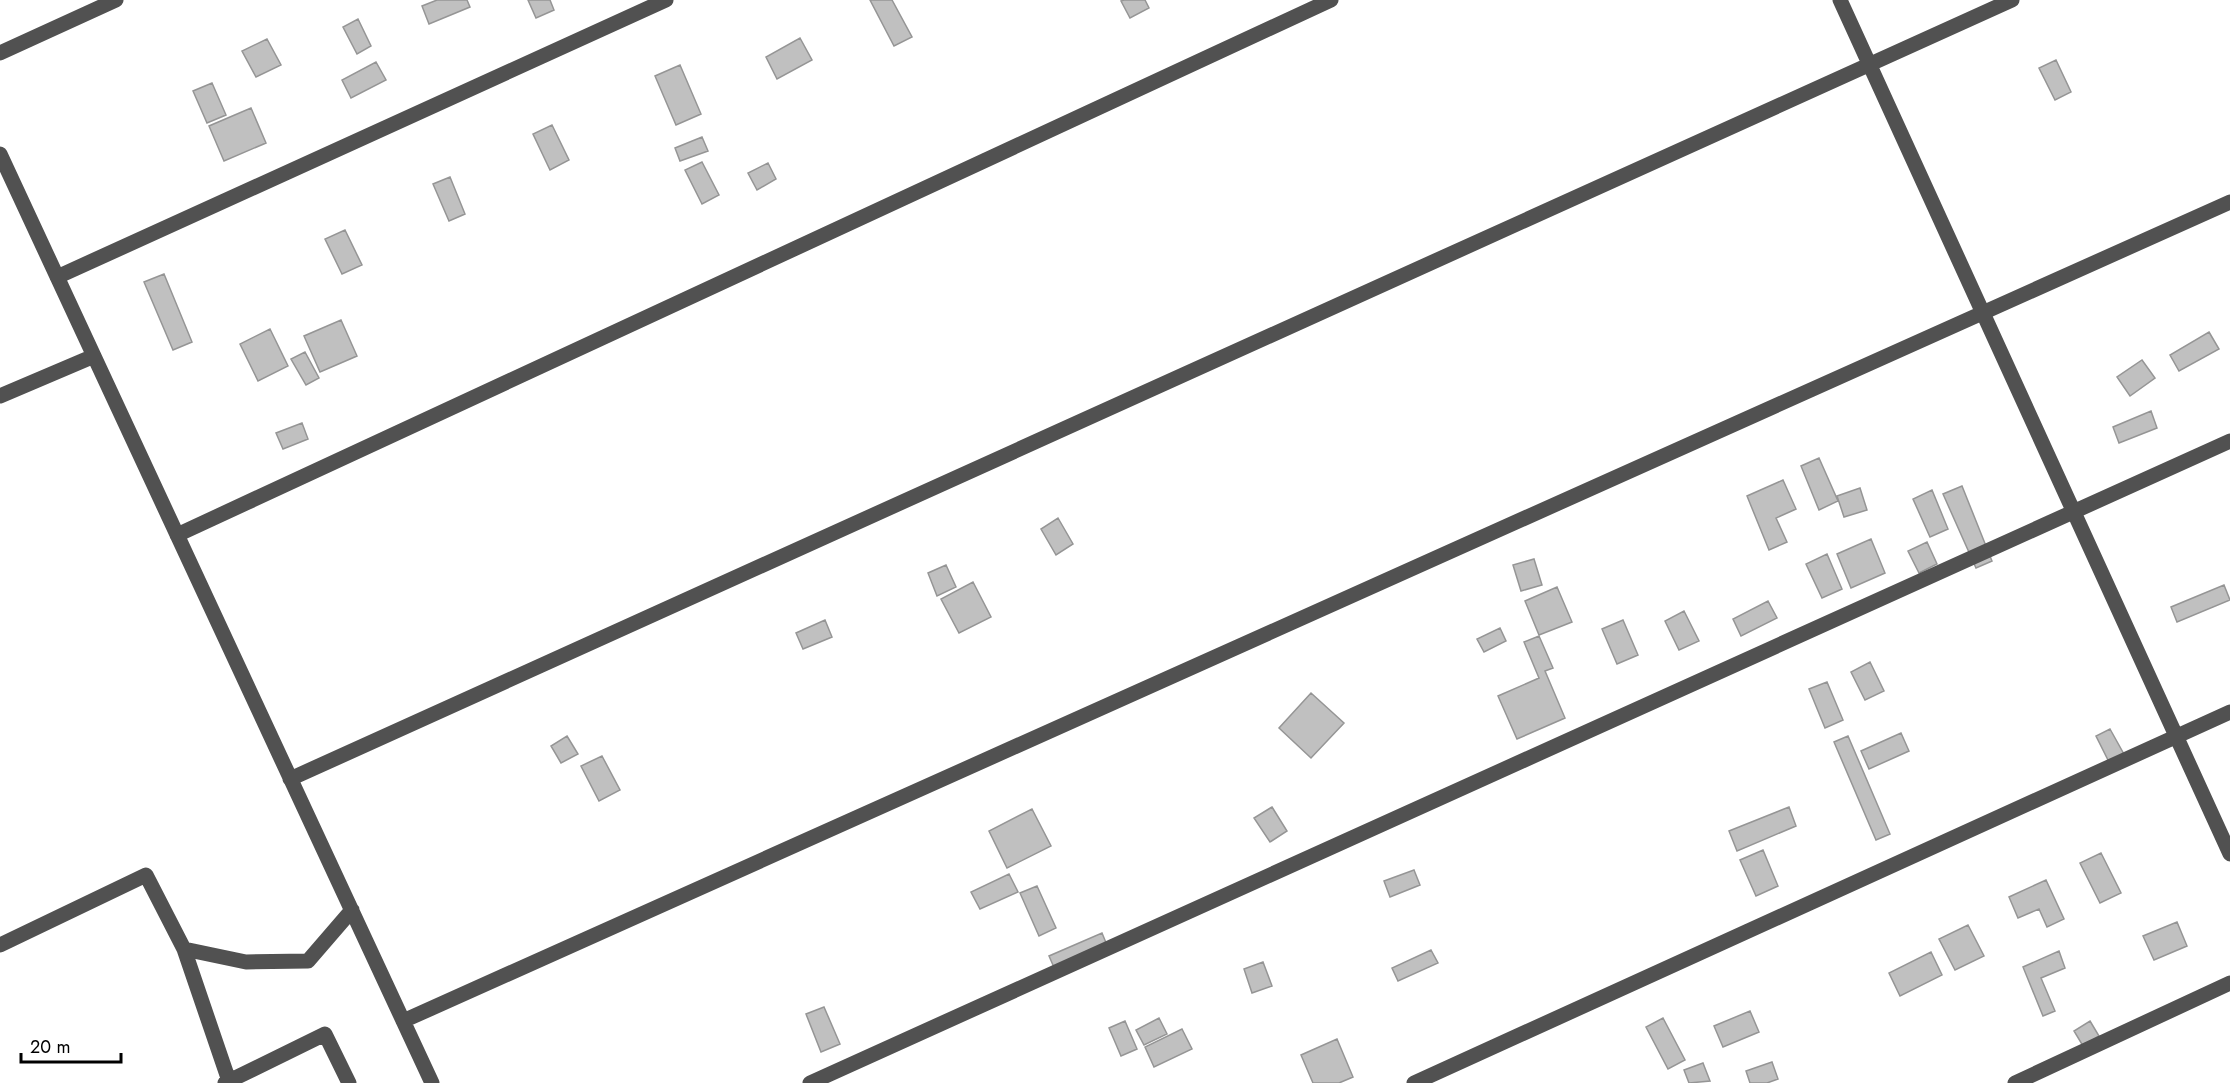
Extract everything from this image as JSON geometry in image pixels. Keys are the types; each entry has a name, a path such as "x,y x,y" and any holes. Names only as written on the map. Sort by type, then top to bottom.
{"street":[{"path":"0,53 116,0"},
{"path":"57,277 666,0"},
{"path":"177,535 1331,0"},
{"path":"1840,0 2230,854"},
{"path":"290,778 2012,0"},
{"path":"0,154 432,1083"},
{"path":"403,1021 2230,201"},
{"path":"0,396 94,356"},
{"path":"810,1083 2230,441"},
{"path":"1414,1083 2230,712"},
{"path":"0,945 146,875 184,949 227,1082 324,1034 350,1083"},
{"path":"184,949 246,962 308,961 351,910"},
{"path":"2015,1083 2230,983"}],"building":[{"path":"437,0 467,0 470,7 429,24 422,6"},
{"path":"528,0 550,0 554,10 536,18"},
{"path":"870,0 892,0 912,37 894,46"},
{"path":"1145,0 1149,8 1130,18 1121,1"},
{"path":"358,19 371,46 357,54 343,27"},
{"path":"800,38 812,60 777,79 766,57"},
{"path":"267,39 281,65 256,77 242,51"},
{"path":"2056,60 2071,92 2055,100 2039,68"},
{"path":"376,62 386,80 351,98 342,80"},
{"path":"680,65 701,114 676,125 655,76"},
{"path":"212,83 226,115 207,123 193,91"},
{"path":"251,108 266,143 224,161 209,126"},
{"path":"552,125 569,160 550,170 533,134"},
{"path":"702,137 708,151 680,161 675,148"},
{"path":"702,162 719,195 702,204 685,170"},
{"path":"768,163 776,179 757,190 748,173"},
{"path":"450,177 465,214 449,221 433,184"},
{"path":"345,230 362,265 342,274 325,239"},
{"path":"164,274 192,342 173,350 144,282"},
{"path":"341,320 357,356 320,372 304,336"},
{"path":"270,329 288,366 258,381 240,344"},
{"path":"2209,332 2219,349 2179,371 2170,355"},
{"path":"305,352 319,378 306,385 291,359"},
{"path":"2142,360 2155,378 2130,396 2117,377"},
{"path":"2151,411 2157,428 2119,443 2113,427"},
{"path":"302,423 308,439 283,449 276,433"},
{"path":"1819,458 1838,501 1819,510 1801,466"},
{"path":"1783,480 1796,509 1776,518 1787,542 1769,550 1747,496"},
{"path":"1962,486 1992,561 1976,568 1943,494"},
{"path":"1860,488 1867,510 1844,517 1837,496"},
{"path":"1932,490 1948,529 1930,537 1913,499"},
{"path":"1058,518 1073,544 1056,555 1041,529"},
{"path":"1871,539 1885,573 1851,588 1837,554"},
{"path":"1927,542 1937,564 1919,573 1908,551"},
{"path":"1827,554 1842,589 1822,598 1806,564"},
{"path":"1534,559 1542,585 1521,591 1513,565"},
{"path":"946,565 956,587 937,596 928,573"},
{"path":"973,582 991,617 959,633 941,599"},
{"path":"2224,585 2230,600 2177,622 2171,607"},
{"path":"1557,587 1572,622 1539,635 1525,601"},
{"path":"1768,601 1777,618 1741,636 1733,619"},
{"path":"1684,611 1699,641 1679,650 1665,621"},
{"path":"825,620 832,637 803,649 796,633"},
{"path":"1623,620 1638,655 1617,664 1602,629"},
{"path":"1500,628 1506,641 1484,652 1477,639"},
{"path":"1539,636 1553,668 1545,671 1565,718 1517,739 1498,696 1539,678 1524,642"},
{"path":"1870,662 1884,691 1865,700 1851,672"},
{"path":"1827,682 1843,720 1825,728 1809,689"},
{"path":"1311,693 1344,723 1311,758 1279,728"},
{"path":"2110,729 2125,756 2110,764 2096,736"},
{"path":"1901,733 1909,751 1869,769 1861,751"},
{"path":"567,736 578,754 561,763 551,746"},
{"path":"1848,736 1890,834 1876,840 1834,742"},
{"path":"602,756 620,790 599,801 581,766"},
{"path":"1272,807 1287,831 1270,842 1254,818"},
{"path":"1789,807 1796,826 1737,851 1729,831"},
{"path":"1032,809 1051,846 1007,868 989,831"},
{"path":"1763,850 1778,886 1756,896 1740,860"},
{"path":"2101,853 2121,893 2100,903 2080,863"},
{"path":"1414,870 1420,885 1390,897 1384,881"},
{"path":"1009,874 1018,892 980,909 971,892"},
{"path":"2046,880 2064,919 2047,927 2039,909 2018,918 2009,897"},
{"path":"1037,886 1056,928 1039,936 1020,893"},
{"path":"2177,922 2187,946 2154,960 2143,936"},
{"path":"1968,925 1984,956 1955,970 1939,939"},
{"path":"1102,933 1109,950 1056,972 1049,956"},
{"path":"1431,950 1438,963 1398,981 1392,968"},
{"path":"2059,951 2065,968 2041,978 2055,1011 2043,1016 2023,967"},
{"path":"1931,952 1942,975 1900,996 1889,973"},
{"path":"1263,962 1272,986 1252,993 1244,969"},
{"path":"824,1007 840,1044 821,1052 806,1014"},
{"path":"1750,1011 1759,1032 1723,1047 1714,1026"},
{"path":"1159,1018 1167,1034 1144,1045 1136,1030"},
{"path":"1663,1018 1685,1060 1668,1069 1646,1027"},
{"path":"1125,1021 1137,1049 1121,1056 1109,1028"},
{"path":"2090,1021 2099,1036 2083,1046 2074,1031"},
{"path":"1182,1029 1192,1049 1154,1067 1145,1047"},
{"path":"1337,1039 1353,1077 1339,1083 1313,1083 1301,1055"},
{"path":"1772,1062 1778,1079 1767,1083 1750,1083 1746,1071"},
{"path":"1703,1063 1710,1081 1689,1083 1684,1070"}]}
